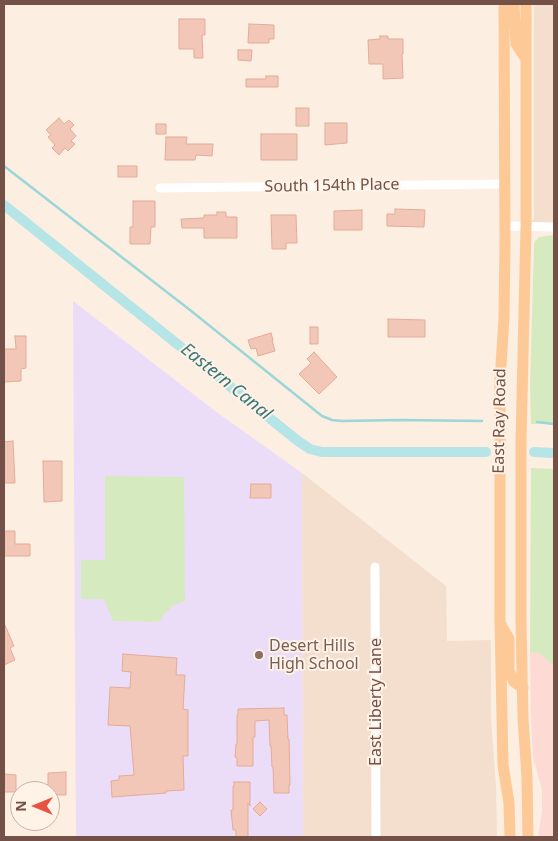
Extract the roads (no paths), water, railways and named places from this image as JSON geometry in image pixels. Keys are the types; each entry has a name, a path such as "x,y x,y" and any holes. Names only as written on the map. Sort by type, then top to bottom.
{"main road":[{"name":"East Ray Road","path":"504,4 505,226 504,318 500,380 500,621 503,764 509,803 510,837"},
{"path":"514,4 516,44 526,59"},
{"name":"East Ray Road","path":"526,4 526,227 521,441 521,624 528,837"},
{"path":"500,621 510,639 511,675 514,682 523,688"}],"street":[{"name":"South 154th Place","path":"160,188 504,184"},
{"path":"505,226 554,227"},
{"name":"East Liberty Lane","path":"375,567 376,837"}],"waterway":[{"path":"4,166 190,310 322,416 342,421 482,421"},
{"name":"Eastern Canal","path":"4,205 310,449 322,452 486,452"},
{"path":"537,422 554,424"},
{"name":"Eastern Canal","path":"534,452 554,453"}],"place":[{"name":"Desert Hills High School","path":"259,655"}]}
